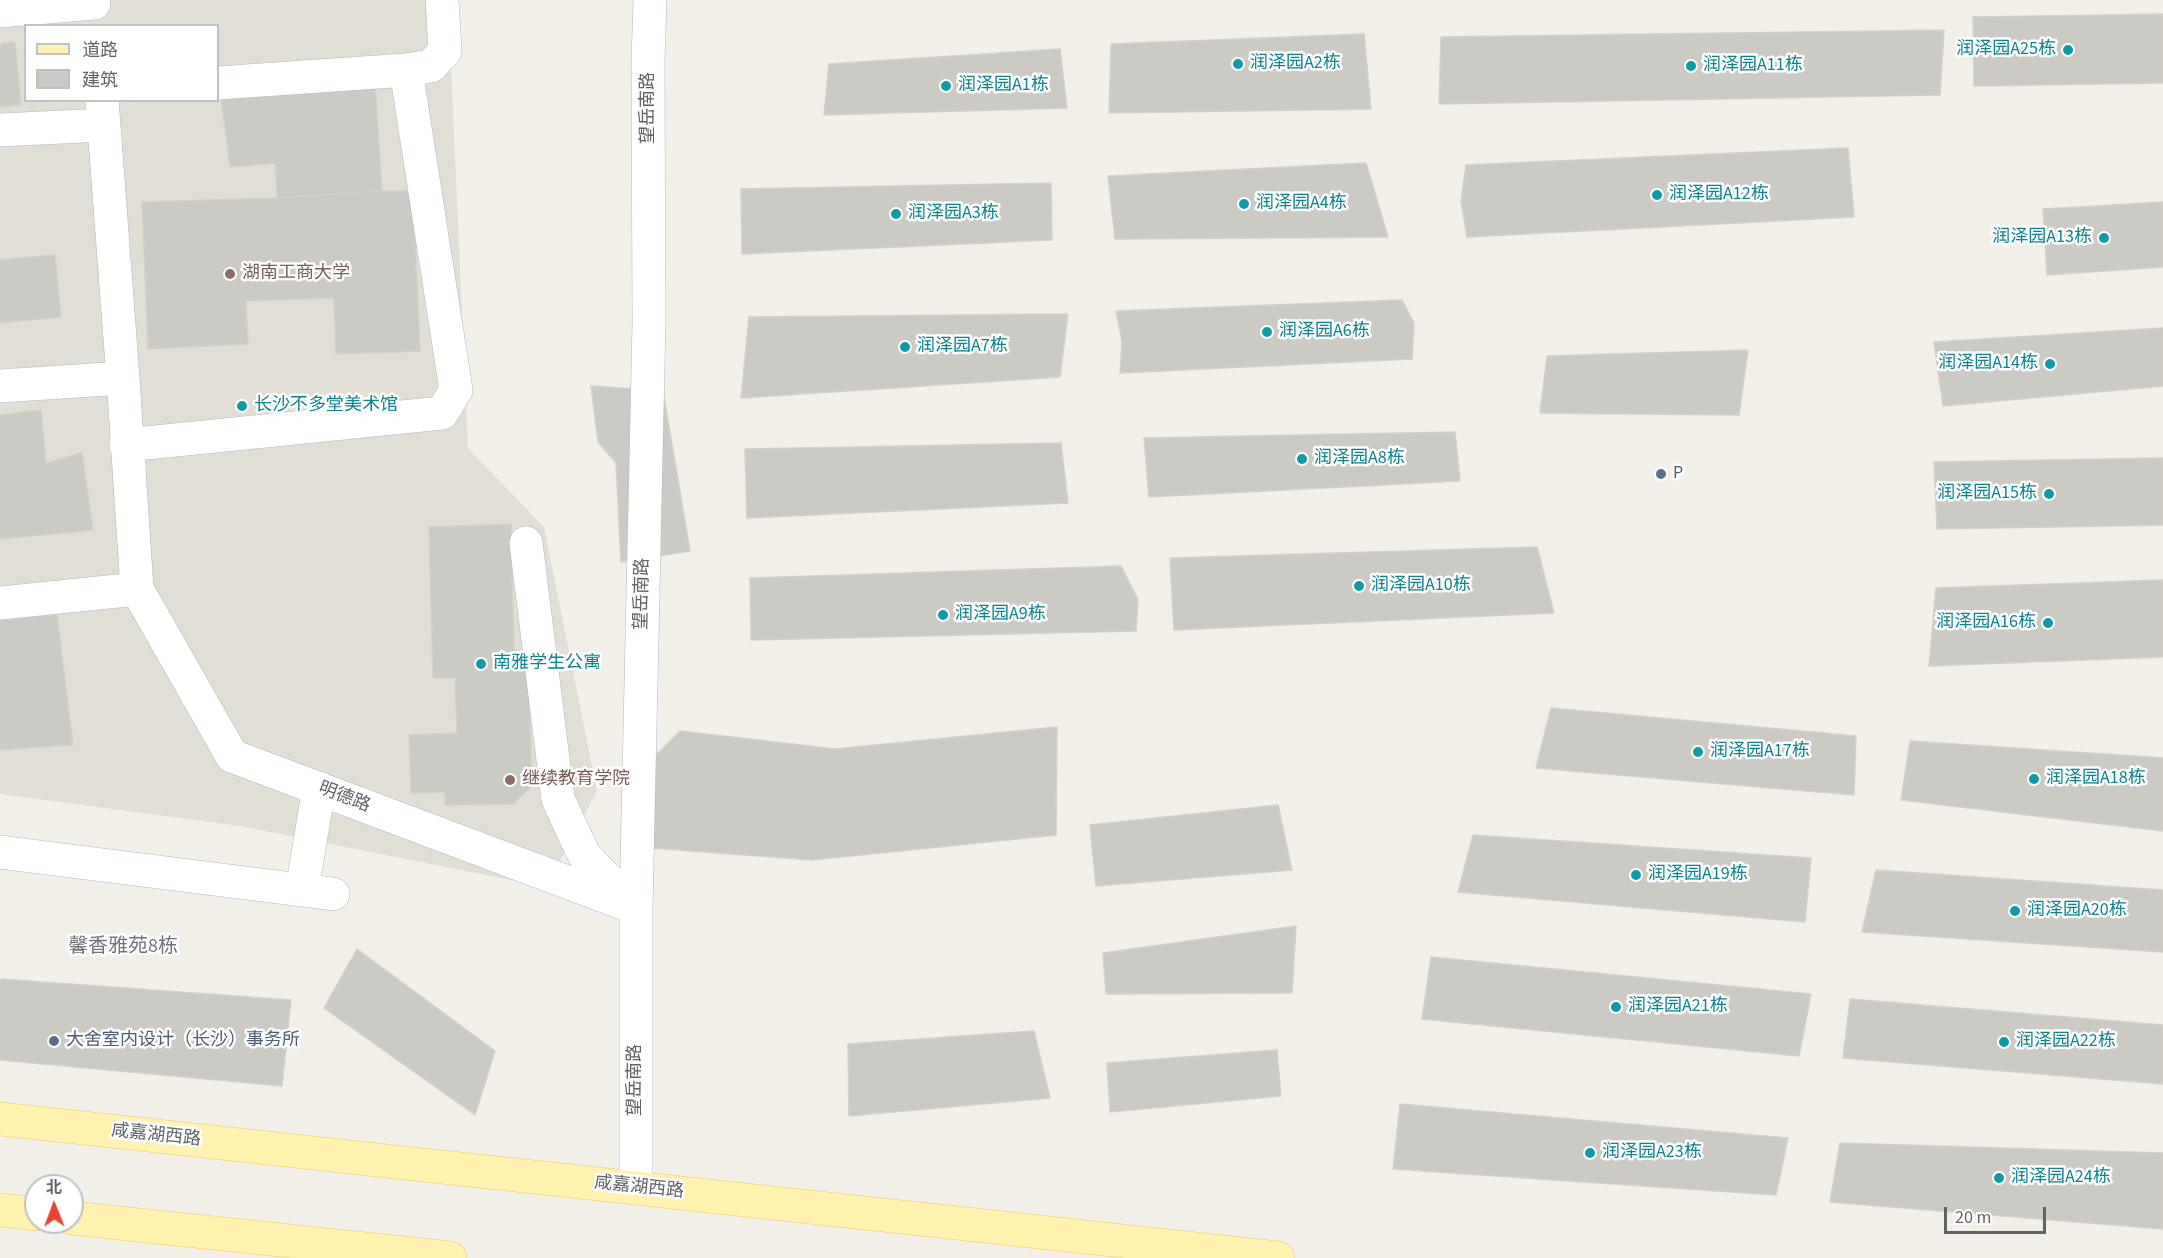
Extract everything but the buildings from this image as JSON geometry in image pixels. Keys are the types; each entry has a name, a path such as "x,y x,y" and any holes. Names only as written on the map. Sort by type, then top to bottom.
{"main road":[{"name":"咸嘉湖西路","path":"0,1119 1278,1258"},
{"path":"0,1210 24,1213"},
{"path":"84,1219 450,1258"}],"street":[{"path":"219,83 406,70 431,66 445,51 442,0"},
{"name":"望岳南路","path":"636,1187 636,908 649,323 648,61 650,0"},
{"path":"0,11 95,10"},
{"path":"126,445 442,413 456,390 406,70"},
{"path":"0,129 103,113 137,589 0,603"},
{"path":"0,386 123,378"},
{"path":"526,543 558,799 585,855 636,908"},
{"name":"明德路","path":"137,589 232,756 636,908"},
{"path":"0,852 318,892 319,788"}],"shaded area":[{"name":"湖南工商大学","path":"0,0 448,0 468,448 544,527 597,791 546,887 240,826 0,794"}],"place":[{"name":"润泽园A25栋","path":"2068,50"},
{"name":"润泽园A2栋","path":"1238,64"},
{"name":"润泽园A11栋","path":"1691,66"},
{"name":"润泽园A1栋","path":"946,86"},
{"name":"润泽园A12栋","path":"1657,195"},
{"name":"润泽园A4栋","path":"1244,204"},
{"name":"润泽园A3栋","path":"896,214"},
{"name":"润泽园A13栋","path":"2104,238"},
{"name":"湖南工商大学","path":"230,274"},
{"name":"润泽园A6栋","path":"1267,332"},
{"name":"润泽园A7栋","path":"905,347"},
{"name":"润泽园A14栋","path":"2050,364"},
{"name":"长沙不多堂美术馆","path":"242,406"},
{"name":"润泽园A8栋","path":"1302,459"},
{"name":"P","path":"1661,474"},
{"name":"润泽园A15栋","path":"2049,494"},
{"name":"润泽园A10栋","path":"1359,586"},
{"name":"润泽园A9栋","path":"943,615"},
{"name":"润泽园A16栋","path":"2048,623"},
{"name":"南雅学生公寓","path":"481,664"},
{"name":"润泽园A17栋","path":"1698,752"},
{"name":"润泽园A18栋","path":"2034,779"},
{"name":"继续教育学院","path":"510,780"},
{"name":"润泽园A19栋","path":"1636,875"},
{"name":"润泽园A20栋","path":"2015,911"},
{"name":"润泽园A21栋","path":"1616,1007"},
{"name":"大舍室内设计（长沙）事务所","path":"54,1041"},
{"name":"润泽园A22栋","path":"2004,1042"},
{"name":"润泽园A23栋","path":"1590,1153"},
{"name":"润泽园A24栋","path":"1999,1178"}],"district":[{"name":"馨香雅苑8栋","path":"123,948"}]}
